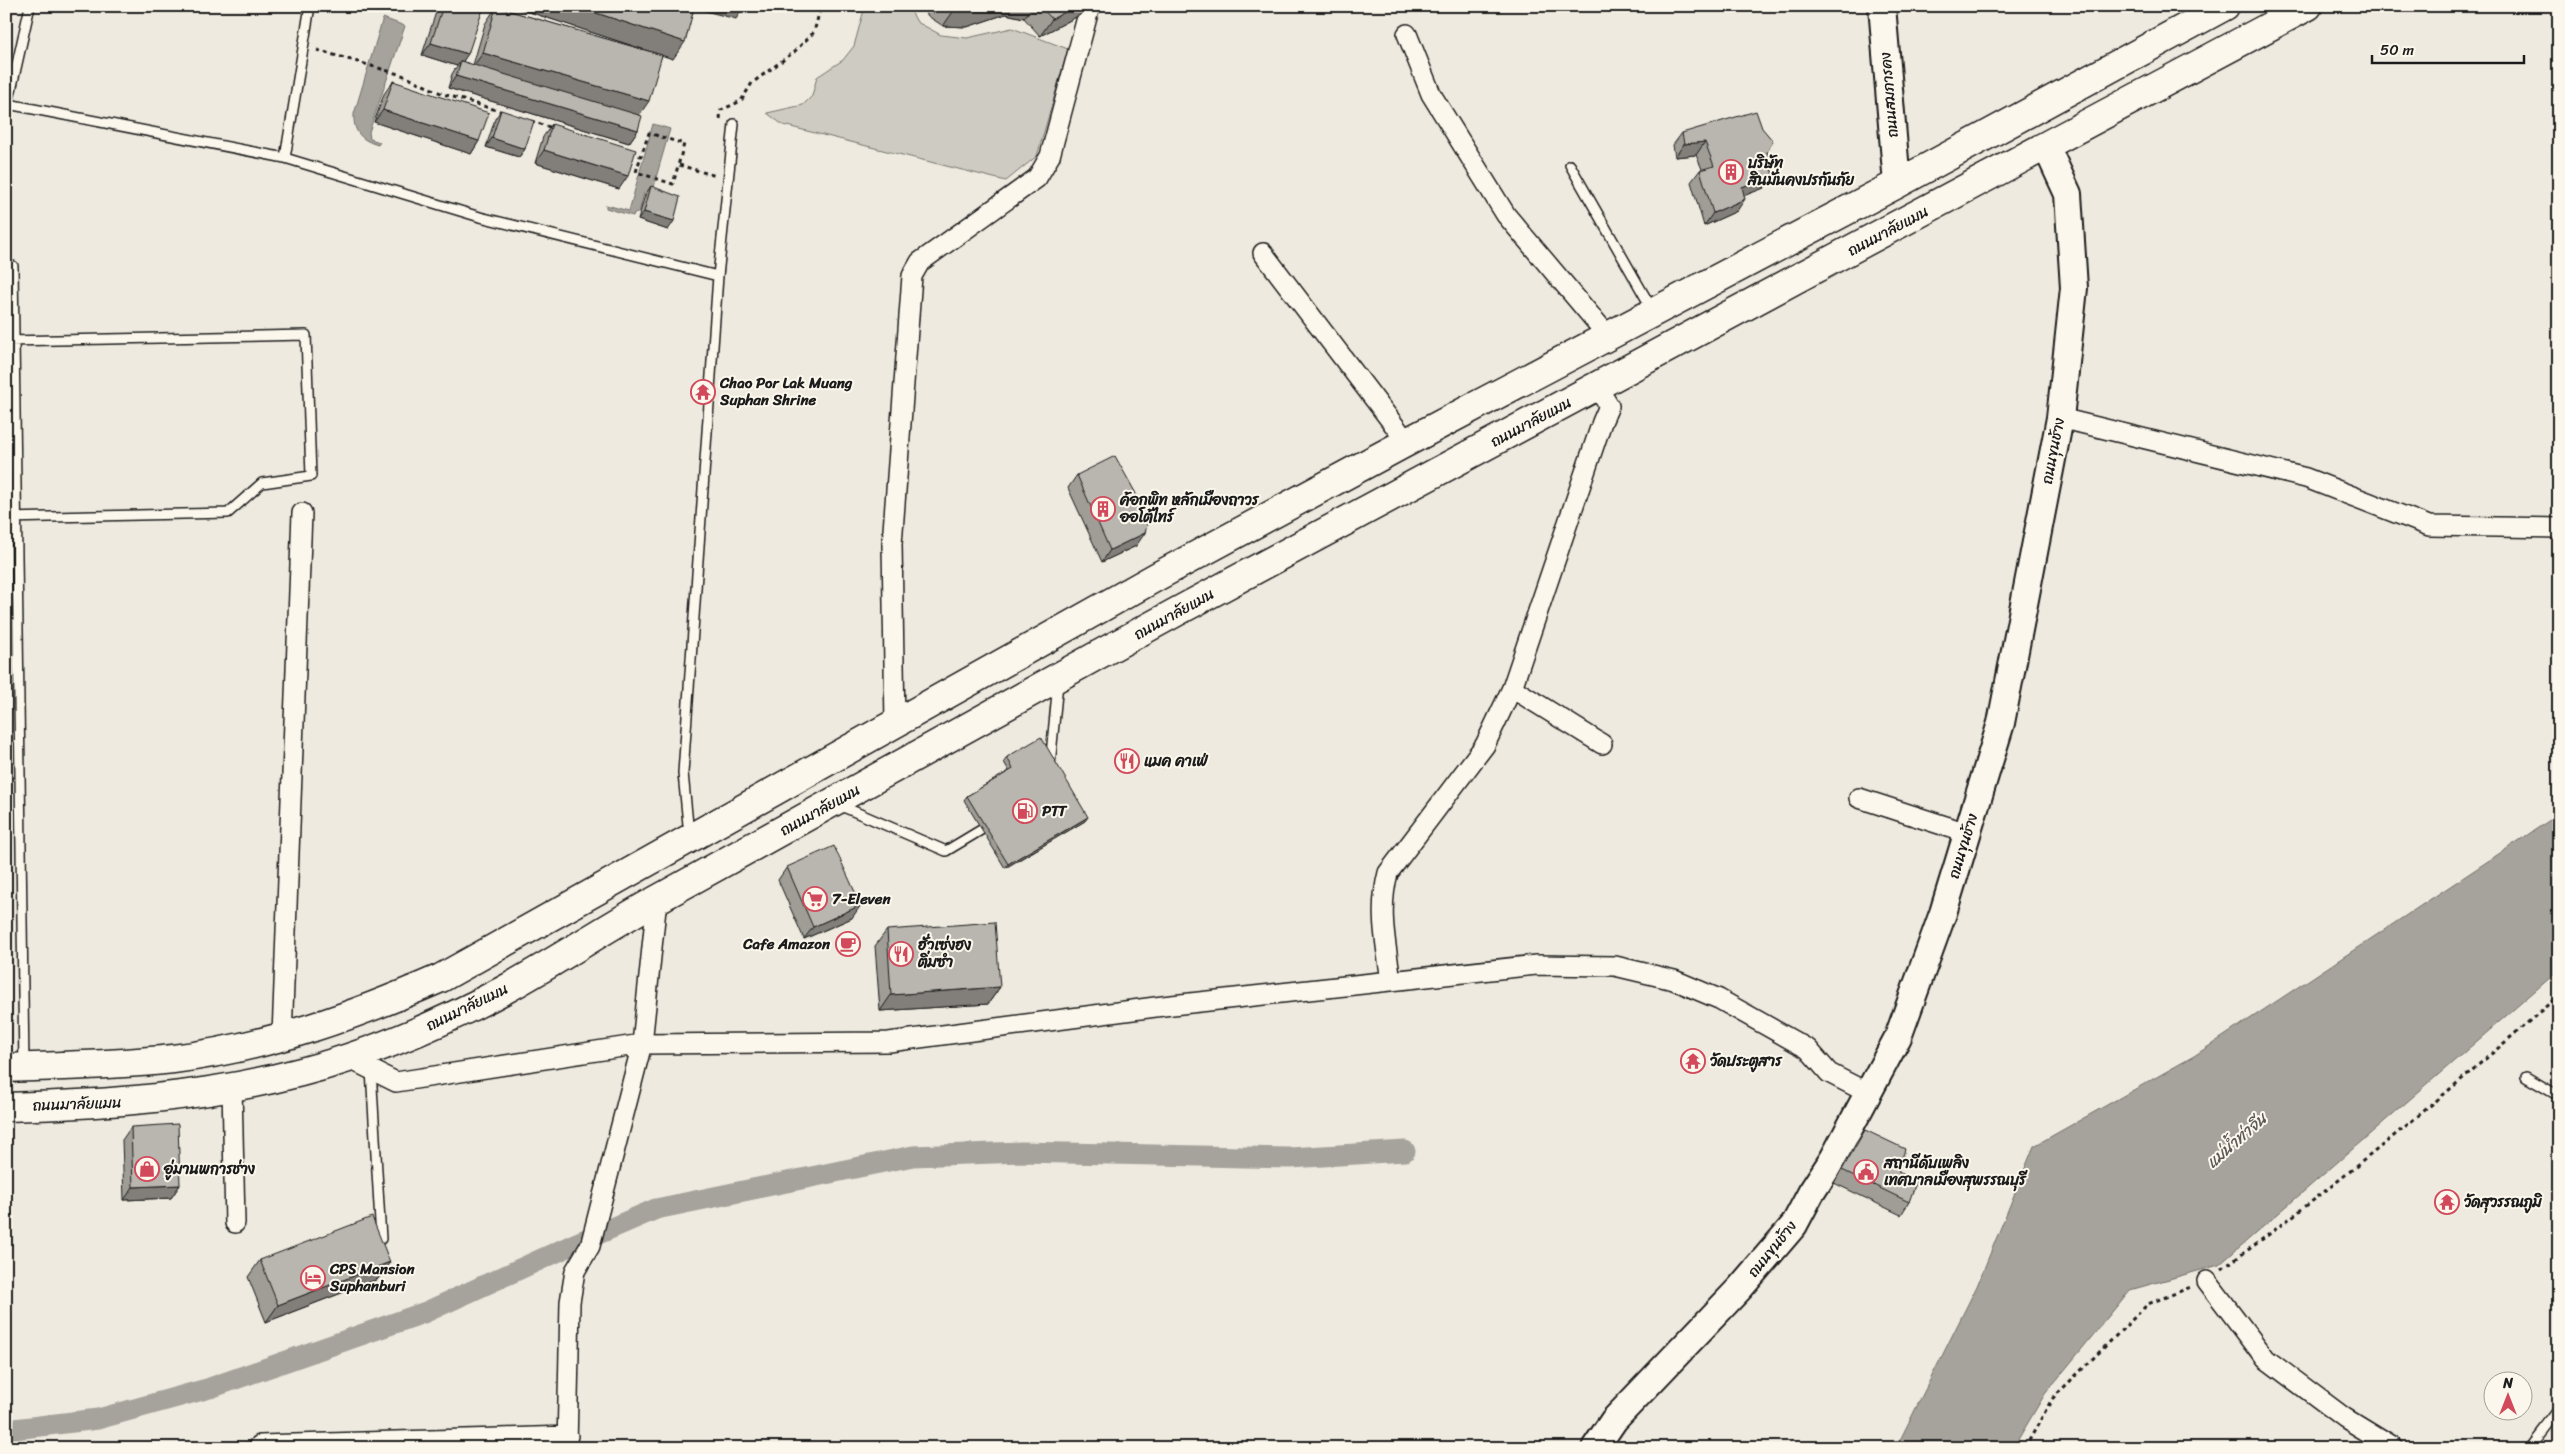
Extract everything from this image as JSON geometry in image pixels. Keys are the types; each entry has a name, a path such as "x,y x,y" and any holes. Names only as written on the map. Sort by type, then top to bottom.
{"main road":[{"name":"ถนนสมภารคง","path":"1882,6 1897,184"},
{"path":"15,1067 112,1064 175,1059 242,1047 355,1013 441,978 1158,576 1407,442 1897,184 2225,6"},
{"name":"ถนนมาลัยแมน","path":"6,1107 112,1104 181,1097 232,1088 304,1072 408,1036 457,1014 507,988 657,900 1178,611 2308,6"},
{"name":"ถนนขุนช้าง","path":"1595,1448 1614,1420 1740,1288 1794,1226 1898,1036 1943,913 2001,723 2060,418 2074,288 2068,194 2046,146"},
{"path":"1158,576 1178,611"},
{"path":"689,840 706,874"}],"street":[{"path":"896,724 892,544 912,276 920,262 1037,178 1050,156 1090,6"},
{"path":"1407,34 1431,94 1506,215 1608,336"},
{"path":"1263,253 1407,442"},
{"path":"1391,981 1383,926 1382,896 1388,873 1485,745 1512,688 1609,406 1597,386"},
{"path":"2060,418 2306,478 2429,526 2559,528"},
{"path":"282,1036 302,513"},
{"path":"1512,688 1602,744"},
{"path":"1859,798 1966,833"},
{"path":"260,1448 260,1445 568,1442 570,1302 575,1271 590,1246 642,1044 657,900"},
{"path":"346,1057 396,1082 642,1044 889,1042 1163,1006 1536,965 1583,964 1615,966 1674,980 1720,999 1808,1049 1829,1073 1868,1093"},
{"path":"232,1088 235,1223"},
{"path":"2207,1281 2266,1359 2345,1418 2394,1448"}],"lane":[{"path":"30,6 8,104 286,158 480,218 718,276"},
{"path":"286,158 310,6"},
{"path":"689,840 683,773 718,276 734,124"},
{"path":"1570,165 1654,312"},
{"path":"14,266 11,341 17,518 15,1067"},
{"path":"6,518 228,512 262,483 311,476 306,335 11,341"},
{"path":"1049,771 1058,678"},
{"path":"834,802 946,851 997,820"},
{"path":"371,1070 381,1239"},
{"path":"2526,1077 2559,1096"},
{"path":"2529,1448 2559,1410"}],"path":[{"path":"741,101 752,83 794,52 814,32 821,6"},
{"path":"305,47 402,75 443,94 509,114"},
{"path":"528,120 556,129"},
{"path":"649,133 684,144 673,184 636,172 641,156 649,133"},
{"path":"622,150 641,156"},
{"path":"679,165 717,176"},
{"path":"2025,1448 2052,1399 2148,1304 2207,1281 2288,1222 2366,1160 2559,995"}],"shaded area":[{"path":"865,6 908,6 917,22 941,35 967,38 1012,28 1068,49 1037,156 1006,181 783,125 767,113 803,105 812,96 817,77 843,60 854,46"}],"water":[{"path":"383,18 405,26 369,132 370,139 380,142 378,145 367,141 359,134 355,126 354,114"},
{"path":"653,124 670,129 651,195 644,193 639,213 634,213 633,216 606,208 606,205 629,211"},
{"name":"แม่น้ำท่าจีน","path":"2559,814 2559,970 2219,1265 2130,1290 2045,1394 2013,1448 1896,1448 1977,1286 2034,1146 2194,1056"}],"building":[{"path":"443,6 484,6 468,54 431,43"},
{"path":"575,6 673,6 693,12 685,42"},
{"path":"726,6 743,6 742,10"},
{"path":"951,6 991,6 978,10 955,9"},
{"path":"1040,6 1076,6 1052,19"},
{"path":"496,7 662,55 649,101 483,53"},
{"path":"461,61 642,116 638,130 456,76"},
{"path":"393,81 489,113 479,141 383,110"},
{"path":"501,110 534,121 525,149 492,138"},
{"name":"บริษัท สินมั่นคงปรกันภัย","path":"1756,111 1762,128 1773,141 1767,152 1773,175 1742,187 1745,199 1713,213 1700,170 1714,166 1705,142 1684,144 1682,133"},
{"path":"552,124 636,150 628,176 544,150"},
{"path":"651,186 680,197 674,221 644,212"},
{"name":"ค้อกพิท หลักเมืองถาวร ออโต้ไทร์","path":"1115,456 1149,517 1145,533 1110,550 1077,475"},
{"name":"PTT","path":"1041,737 1088,817 1008,864 967,796 1013,769 1007,757"},
{"name":"7-Eleven","path":"834,846 861,905 813,927 787,867"},
{"path":"995,922 1000,987 891,995 887,930"},
{"name":"อู่มานพการช่าง","path":"178,1124 180,1185 133,1187 131,1127"},
{"path":"1865,1130 1905,1149 1898,1172 1917,1180 1909,1202 1842,1170"},
{"name":"CPS Mansion Suphanburi","path":"372,1217 390,1262 278,1305 260,1260"}],"waterway":[{"path":"6,1430 98,1419 210,1388 426,1312 656,1209 913,1156 1021,1152 1290,1158 1405,1151"}],"place":[{"name":"บริษัท สินมั่นคงปรกันภัย","path":"1731,172"},
{"name":"Chao Por Lak Muang Suphan Shrine","path":"703,392"},
{"name":"ค้อกพิท หลักเมืองถาวร ออโต้ไทร์","path":"1103,509"},
{"name":"แมค คาเฟ่","path":"1127,761"},
{"name":"PTT","path":"1025,811"},
{"name":"7-Eleven","path":"815,899"},
{"name":"Cafe Amazon","path":"848,944"},
{"name":"ฮั่วเซ่งฮง ติ่มซำ","path":"901,954"},
{"name":"วัดประตูสาร","path":"1693,1061"},
{"name":"อู่มานพการช่าง","path":"147,1169"},
{"name":"สถานีดับเพลิง เทศบาลเมืองสุพรรณบุรี","path":"1866,1172"},
{"name":"วัดสุวรรณภูมิ","path":"2447,1202"},
{"name":"CPS Mansion Suphanburi","path":"313,1278"}]}
